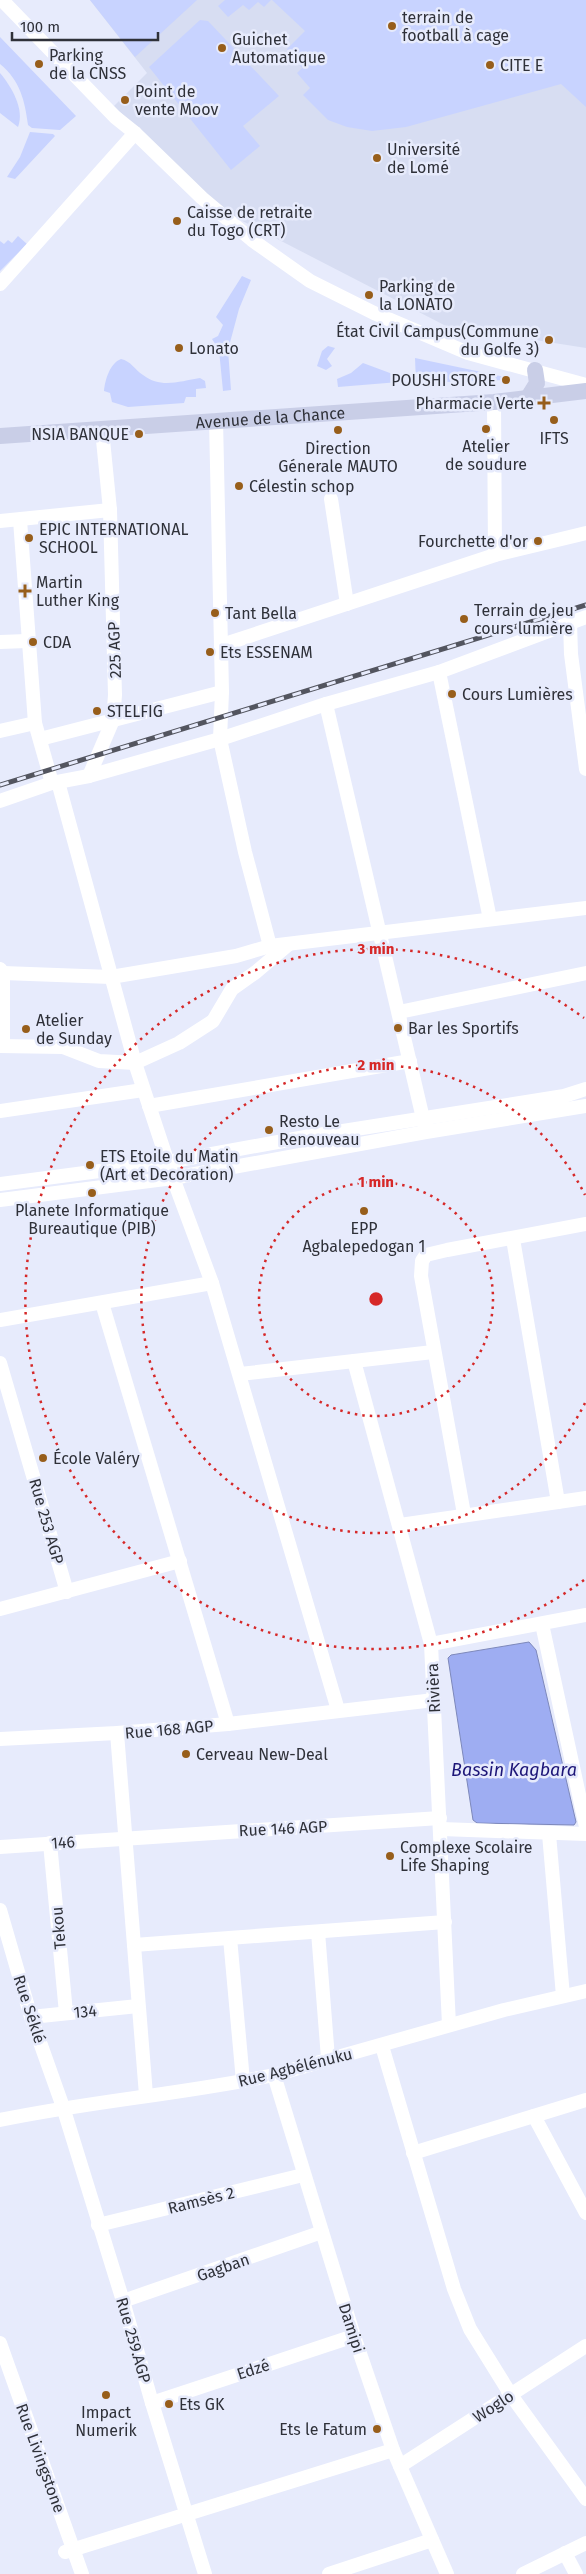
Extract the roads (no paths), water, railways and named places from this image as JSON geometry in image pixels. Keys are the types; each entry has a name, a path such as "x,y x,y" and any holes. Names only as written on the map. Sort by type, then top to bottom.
{"main road":[{"path":"534,398 537,383 535,370"},
{"name":"Avenue de la Chance","path":"1,433 102,430 216,420 494,402 586,391"},
{"name":"Avenue de la Chance","path":"534,398 586,399"}],"street":[{"path":"2,0 115,117 136,133 202,198 252,240 310,281 421,335 468,352 586,385"},
{"path":"0,284 136,133"},
{"path":"555,375 586,378"},
{"path":"494,402 495,555"},
{"path":"216,420 222,645 220,739 245,852 270,946"},
{"name":"225 AGP","path":"89,776 113,720 116,696 110,510 102,430"},
{"path":"331,499 347,604"},
{"path":"0,522 110,510"},
{"path":"20,520 27,641 35,723 55,782 134,1063 173,1178 212,1283 338,1710"},
{"path":"222,645 495,555 586,533"},
{"path":"0,801 55,782 89,776 220,739 326,704 439,672 586,617"},
{"path":"570,622 571,654 586,769"},
{"path":"0,642 27,641"},
{"path":"439,672 490,919"},
{"path":"40,739 222,692"},
{"path":"326,704 425,1125"},
{"path":"0,731 35,723"},
{"path":"289,944 256,972 232,989 213,1021 178,1043 134,1063 99,1061 62,1047 2,1046 2,971 111,977 236,956 270,946 586,908"},
{"path":"399,1012 586,973"},
{"path":"150,1106 410,1061"},
{"path":"0,1200 173,1178 564,1096 586,1089"},
{"path":"0,1111 143,1090"},
{"path":"0,1184 425,1125 586,1106"},
{"path":"464,1514 433,1352 420,1268 426,1255 586,1224"},
{"path":"513,1239 558,1502"},
{"path":"0,1320 212,1283"},
{"path":"102,1303 228,1724"},
{"path":"240,1374 433,1352"},
{"name":"Rivièra","path":"354,1361 400,1524 431,1644 449,2025"},
{"name":"Rue 253 AGP","path":"0,1363 67,1592"},
{"path":"400,1524 586,1498"},
{"path":"0,1609 180,1562"},
{"path":"431,1644 586,1615"},
{"path":"542,1624 586,1827"},
{"name":"Rue 168 AGP","path":"0,1739 117,1733 228,1724 434,1700"},
{"path":"117,1733 146,2095"},
{"name":"Rue 146 AGP","path":"125,1837 440,1824 549,1834 586,1834"},
{"path":"549,1834 563,1996"},
{"name":"146","path":"0,1847 125,1837"},
{"name":"Tekou","path":"50,1843 66,2013"},
{"name":"Rue Séklé","path":"0,1910 31,2017 63,2107"},
{"path":"134,1945 445,1922"},
{"path":"318,1932 328,2058"},
{"path":"230,1938 244,2081"},
{"name":"Rue Agbélénuku","path":"0,2120 63,2107 274,2075 328,2058 382,2046 449,2025 586,1991"},
{"name":"134","path":"31,2017 138,2006"},
{"path":"382,2046 454,2289 470,2329 511,2395 583,2490"},
{"name":"Damipi","path":"274,2075 354,2336 393,2450 447,2574"},
{"path":"414,2153 586,2100"},
{"name":"Rue 259.AGP","path":"63,2107 205,2574"},
{"path":"534,2116 586,2213"},
{"name":"Ramsès 2","path":"98,2225 304,2175"},
{"name":"Gagban","path":"123,2301 322,2232"},
{"name":"Edzé","path":"152,2402 354,2336"},
{"name":"Rue Livingstone","path":"0,2343 69,2550 72,2574"},
{"name":"Woglo","path":"400,2466 586,2346"},
{"name":"Rue Livingstone","path":"0,2365 69,2550 82,2574"},
{"path":"69,2550 393,2450"},
{"path":"329,2574 432,2540"},
{"path":"523,2574 586,2543"},
{"path":"565,2553 576,2574"}],"water":[{"name":"Bassin Kagbara","path":"529,1642 536,1650 576,1822 574,1825 477,1823 473,1820 448,1658 451,1655"}],"railway":[{"path":"0,785 586,605"}],"place":[{"name":"terrain de football à cage","path":"392,26"},
{"name":"Guichet Automatique","path":"222,48"},
{"name":"Parking de la CNSS","path":"39,64"},
{"name":"CITE E","path":"490,65"},
{"name":"Point de vente Moov","path":"125,100"},
{"name":"Université de Lomé","path":"377,158"},
{"name":"Caisse de retraite du Togo (CRT)","path":"177,221"},
{"name":"Parking de la LONATO","path":"369,295"},
{"name":"État Civil Campus(Commune du Golfe 3)","path":"549,340"},
{"name":"Lonato","path":"179,348"},
{"name":"POUSHI STORE","path":"506,380"},
{"name":"Pharmacie Verte","path":"544,403"},
{"name":"IFTS","path":"554,420"},
{"name":"Atelier de soudure","path":"486,429"},
{"name":"Direction Génerale MAUTO","path":"338,430"},
{"name":"NSIA BANQUE","path":"139,434"},
{"name":"Célestin schop","path":"239,486"},
{"name":"EPIC INTERNATIONAL SCHOOL","path":"29,538"},
{"name":"Fourchette d'or","path":"538,541"},
{"name":"Martin Luther King","path":"25,591"},
{"name":"Tant Bella","path":"215,613"},
{"name":"Terrain de jeu cours lumière","path":"464,619"},
{"name":"CDA","path":"33,642"},
{"name":"Ets ESSENAM","path":"210,652"},
{"name":"Cours Lumières","path":"452,694"},
{"name":"STELFIG","path":"97,711"},
{"name":"Bar les Sportifs","path":"398,1028"},
{"name":"Atelier de Sunday","path":"26,1029"},
{"name":"Resto Le Renouveau","path":"269,1130"},
{"name":"ETS Etoile du Matin (Art et Decoration)","path":"90,1165"},
{"name":"Planete Informatique Bureautique (PIB)","path":"92,1193"},
{"name":"EPP Agbalepedogan 1","path":"364,1211"},
{"name":"École Valéry","path":"43,1458"},
{"name":"Cerveau New-Deal","path":"186,1754"},
{"name":"Complexe Scolaire Life Shaping","path":"390,1856"},
{"name":"Impact Numerik","path":"106,2395"},
{"name":"Ets GK","path":"169,2404"},
{"name":"Ets le Fatum","path":"377,2429"}]}
